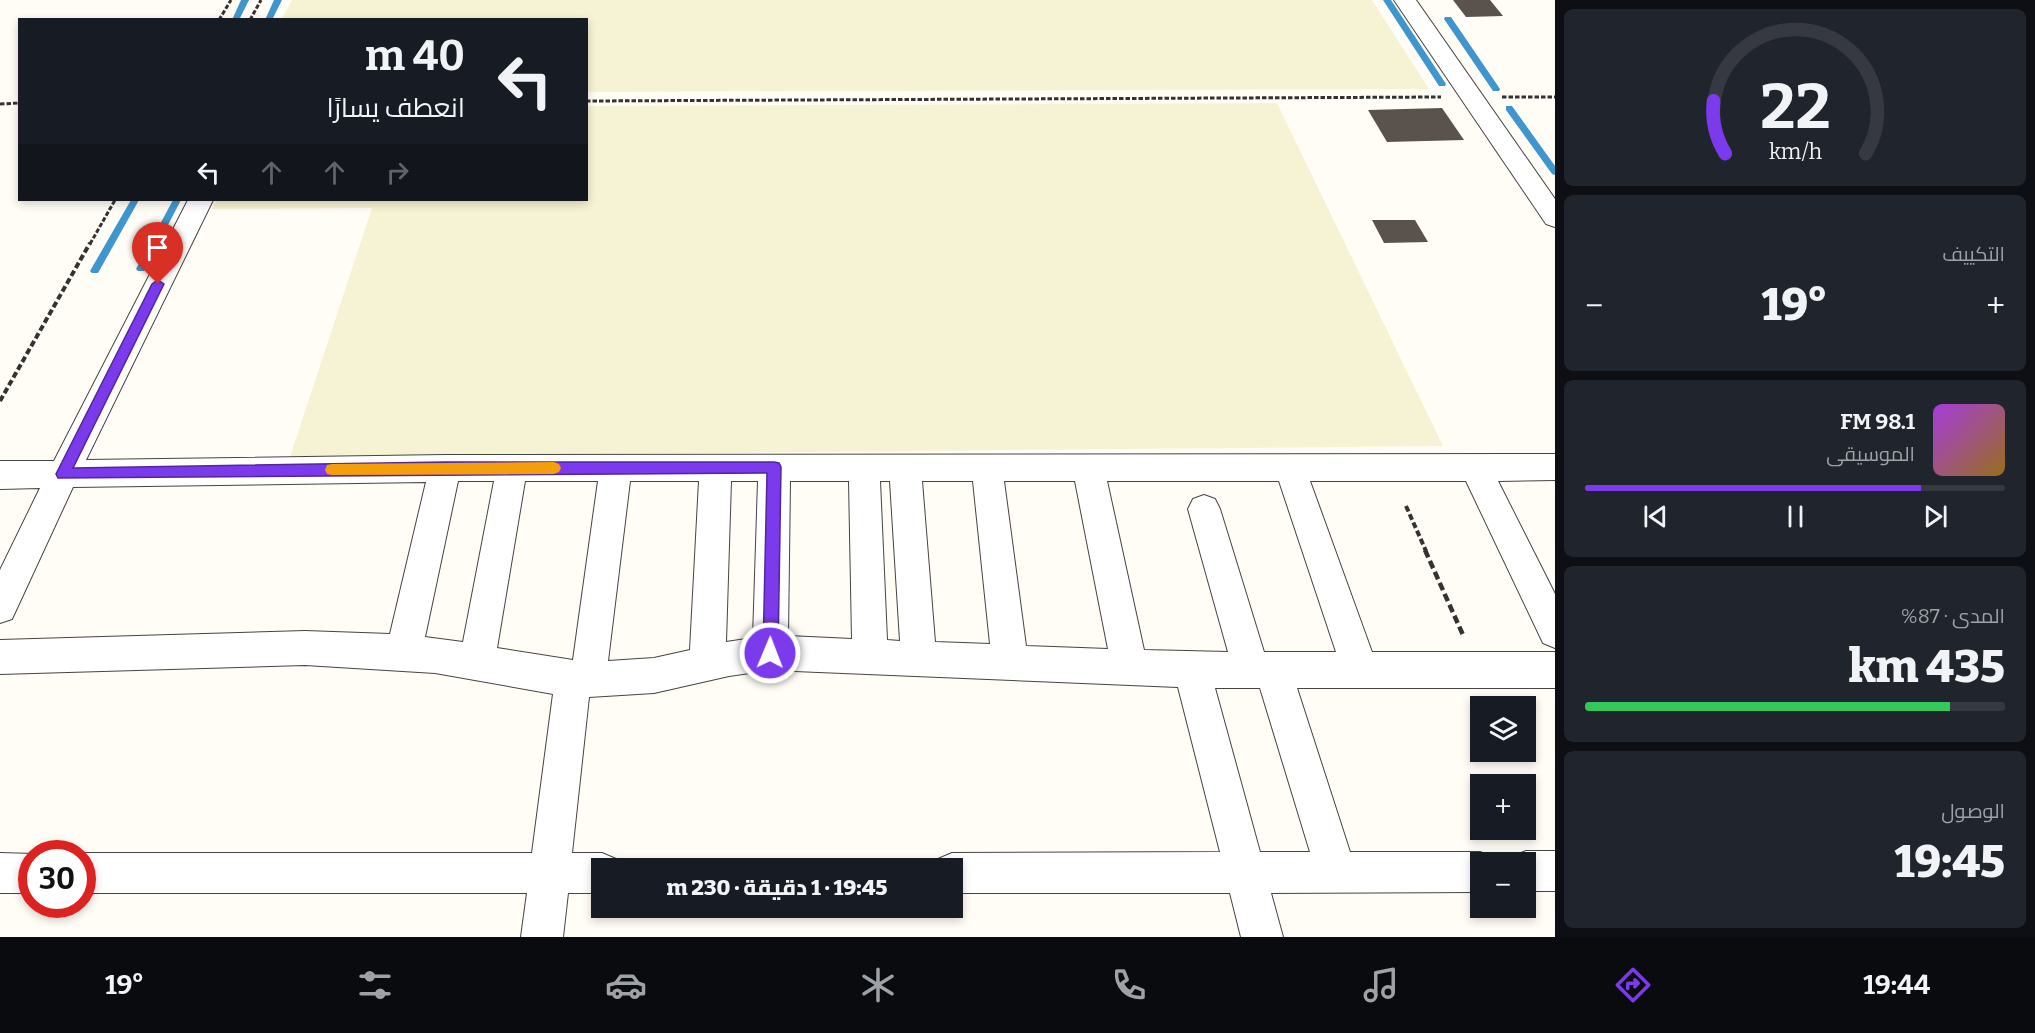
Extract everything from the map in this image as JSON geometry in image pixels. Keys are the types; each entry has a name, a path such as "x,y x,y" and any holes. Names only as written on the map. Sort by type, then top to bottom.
{"street":[{"path":"1405,0 1555,218"},
{"path":"0,607 63,474 200,201"},
{"path":"707,662 716,467"},
{"path":"770,653 774,467"},
{"path":"1475,467 1555,631"},
{"path":"0,475 445,468 1555,467"},
{"path":"404,652 445,468"},
{"path":"477,662 512,468"},
{"path":"542,937 549,873 616,468"},
{"path":"864,468 870,656"},
{"path":"905,468 919,659"},
{"path":"987,468 1010,662"},
{"path":"1089,468 1130,668"},
{"path":"1290,468 1360,670"},
{"path":"1204,509 1337,873"},
{"path":"0,657 305,648 404,652 477,662 534,674 580,679 661,674 707,662 770,653 1192,670 1555,670"},
{"path":"1192,670 1262,937"},
{"path":"1536,871 1555,871"},
{"path":"963,873 1470,872"},
{"path":"0,873 18,873"},
{"path":"96,873 591,873"}],"path":[{"path":"220,18 231,0"},
{"path":"251,18 261,0"},
{"path":"588,101 1555,97"},
{"path":"0,104 18,103"},
{"path":"0,401 114,201"},
{"path":"1406,506 1478,670"}],"shaded area":[{"path":"292,0 1372,0 1429,89 588,92 588,18 283,18"},
{"path":"1277,103 1443,446 290,457 372,208 212,209 216,201 588,201 588,106"}],"building":[{"path":"1453,0 1490,0 1503,16 1466,17"},
{"path":"1442,108 1464,140 1387,142 1368,110"},
{"path":"1372,220 1415,220 1428,242 1384,243"}],"waterway":[{"path":"236,18 245,0"},
{"path":"269,18 278,0"},
{"path":"1387,0 1442,84"},
{"path":"1448,19 1496,89"},
{"path":"1509,108 1555,172"},
{"path":"95,271 134,201"},
{"path":"141,269 176,201"}],"slow traffic":[{"path":"332,470 554,468"}],"route":[{"path":"158,284 63,474 445,468 774,467 770,653"}]}
